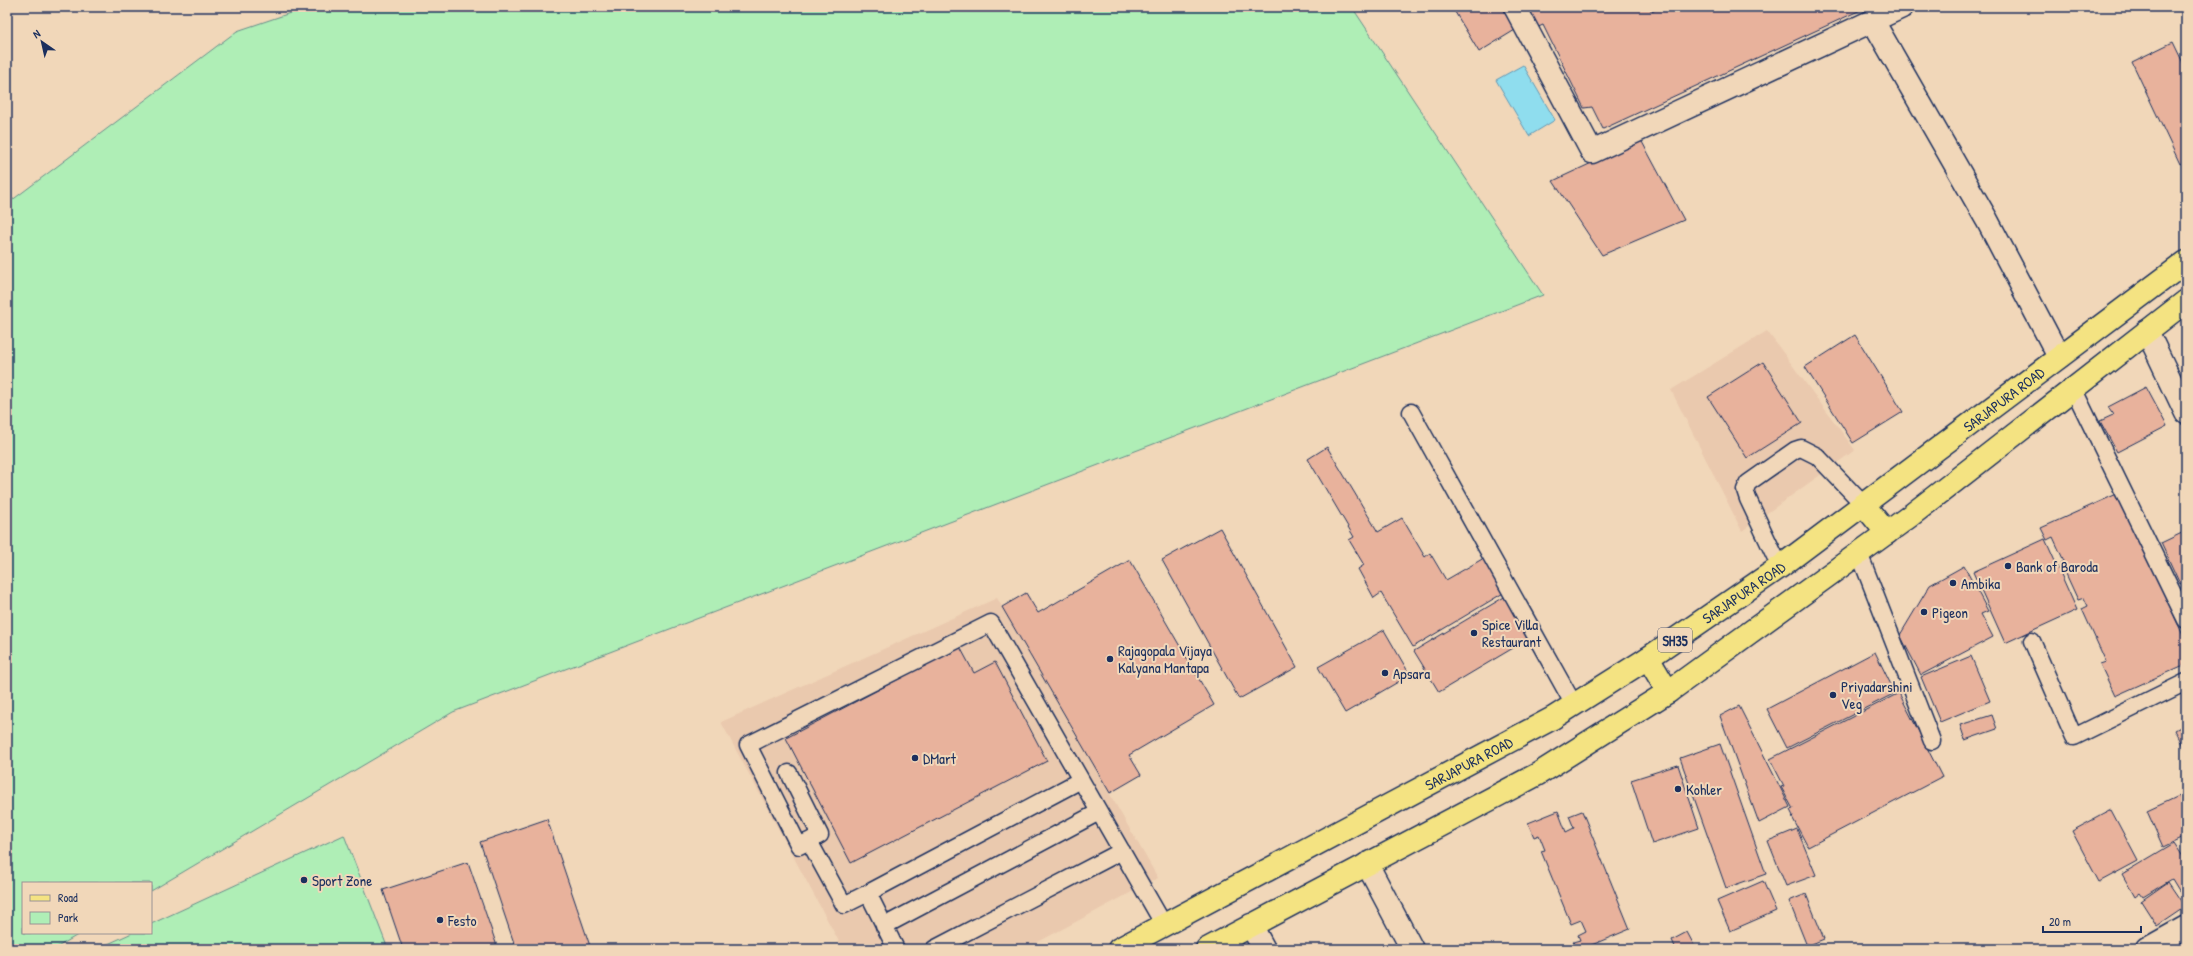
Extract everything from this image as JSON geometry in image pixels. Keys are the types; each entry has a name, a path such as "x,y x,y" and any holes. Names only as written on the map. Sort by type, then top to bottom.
{"main road":[{"name":"SARJAPURA ROAD","path":"1119,949 1553,718 1648,658 1780,567 2186,262"},
{"path":"1208,949 1538,774 1668,692 1887,532 2186,301"},
{"path":"2118,313 2143,334"},
{"path":"1864,504 1887,532"},
{"path":"1648,658 1668,692"}],"street":[{"path":"1515,7 1592,152 1902,7"},
{"path":"1873,21 1987,220 2059,357"},
{"path":"2143,334 2186,413"},
{"path":"1367,864 1412,949"},
{"path":"1252,926 1264,949"},
{"path":"2147,949 2186,927"}],"lane":[{"path":"2073,388 2186,620"},
{"path":"1411,412 1574,705"},
{"path":"1780,567 1748,499 1745,490 1748,483 1795,450 1801,448 1817,456 1864,504"},
{"path":"1859,553 1932,741"},
{"path":"789,773 820,835 799,846 748,746 991,623 1164,925"},
{"path":"2032,641 2074,737 2186,682"},
{"path":"809,841 844,906 1081,780"},
{"path":"884,926 1099,812"},
{"path":"934,949 1122,852"},
{"path":"868,893 896,949"}],"shaded area":[{"path":"1767,331 1855,450 1742,531 1671,390"},
{"name":"DMart","path":"997,598 1158,878 1025,949 843,949 721,722"}],"green space":[{"path":"308,7 1352,7 1543,295 453,712 152,890 152,882 22,882 22,934 79,934 54,949 7,949 7,204 237,31"},
{"name":"Sport Zone","path":"344,835 388,949 97,949 130,934 152,934 152,924"}],"water":[{"path":"1523,65 1555,120 1529,136 1496,80"}],"building":[{"path":"1452,7 1501,7 1515,30 1479,52"},
{"path":"1524,7 1649,7 1652,12 1659,7 1867,7 1603,129 1592,107 1584,108 1543,25 1536,28"},
{"path":"2173,42 2186,69 2186,161 2180,164 2132,62"},
{"path":"1641,140 1684,220 1602,255 1553,181"},
{"path":"1855,335 1903,412 1853,443 1805,367"},
{"path":"1763,362 1802,423 1747,458 1708,397"},
{"path":"2146,387 2167,426 2117,452 2100,421 2113,415 2108,407"},
{"path":"1327,447 1378,532 1402,518 1425,557 1430,553 1446,580 1484,558 1505,592 1413,647 1381,593 1374,598 1358,569 1364,565 1349,540 1354,537 1308,459"},
{"path":"2119,493 2186,642 2186,664 2115,696 2100,664 2106,662 2082,609 2088,606 2084,598 2078,600 2061,563 2064,561 2053,537 2047,540 2041,528"},
{"path":"1220,528 1297,667 1239,699 1162,560"},
{"path":"2186,531 2186,581 2180,584 2161,543"},
{"path":"2045,539 2077,610 2005,643 1973,572"},
{"name":"Rajagopala Vijaya Kalyana Mantapa","path":"1130,560 1214,705 1129,755 1141,775 1110,793 1002,607 1026,593 1038,613"},
{"path":"1964,566 1988,611 1981,614 1993,637 1921,675 1900,635 1930,585"},
{"path":"1506,596 1530,638 1439,692 1414,651"},
{"path":"1384,630 1410,675 1345,713 1318,667"},
{"path":"960,647 974,673 995,662 1047,761 851,863 786,738"},
{"path":"1875,652 1895,693 1787,748 1767,709"},
{"path":"1971,656 1990,701 1940,722 1921,677"},
{"path":"1899,693 1942,777 1808,847 1792,817 1793,816 1790,810 1793,809 1781,787 1784,786 1770,759"},
{"path":"1739,706 1790,807 1759,823 1720,716"},
{"path":"1992,715 1997,729 1965,740 1960,725"},
{"path":"2186,724 2186,752 2175,730"},
{"path":"1720,744 1766,874 1726,888 1680,758"},
{"path":"1678,765 1699,828 1652,844 1631,780"},
{"path":"2179,796 2186,812 2186,836 2163,847 2147,811"},
{"path":"2111,810 2138,861 2099,882 2072,831"},
{"path":"1558,811 1566,832 1574,828 1569,816 1582,811 1630,929 1582,949 1576,949 1573,942 1580,940 1578,935 1586,931 1581,920 1571,924 1541,851 1545,850 1539,835 1534,837 1528,823"},
{"path":"547,819 591,949 516,949 480,842"},
{"path":"1797,829 1816,875 1786,886 1768,841"},
{"path":"2174,843 2186,861 2186,902 2172,879 2143,897 2140,893 2135,897 2122,874"},
{"name":"Festo","path":"468,862 498,949 403,949 383,890"},
{"path":"1763,881 1776,911 1730,931 1717,901"},
{"path":"2168,882 2185,907 2157,926 2141,901"},
{"path":"1806,894 1824,939 1807,946 1789,901"},
{"path":"1687,932 1696,949 1676,949 1672,940"}],"place":[{"name":"Bank of Baroda","path":"2008,566"},
{"name":"Ambika","path":"1953,583"},
{"name":"Pigeon","path":"1924,612"},
{"name":"Spice Villa Restaurant","path":"1474,633"},
{"name":"Rajagopala Vijaya Kalyana Mantapa","path":"1110,659"},
{"name":"Apsara","path":"1385,673"},
{"name":"Priyadarshini Veg","path":"1833,695"},
{"name":"DMart","path":"915,758"},
{"name":"Kohler","path":"1678,789"},
{"name":"Sport Zone","path":"304,880"},
{"name":"Festo","path":"440,920"}]}
